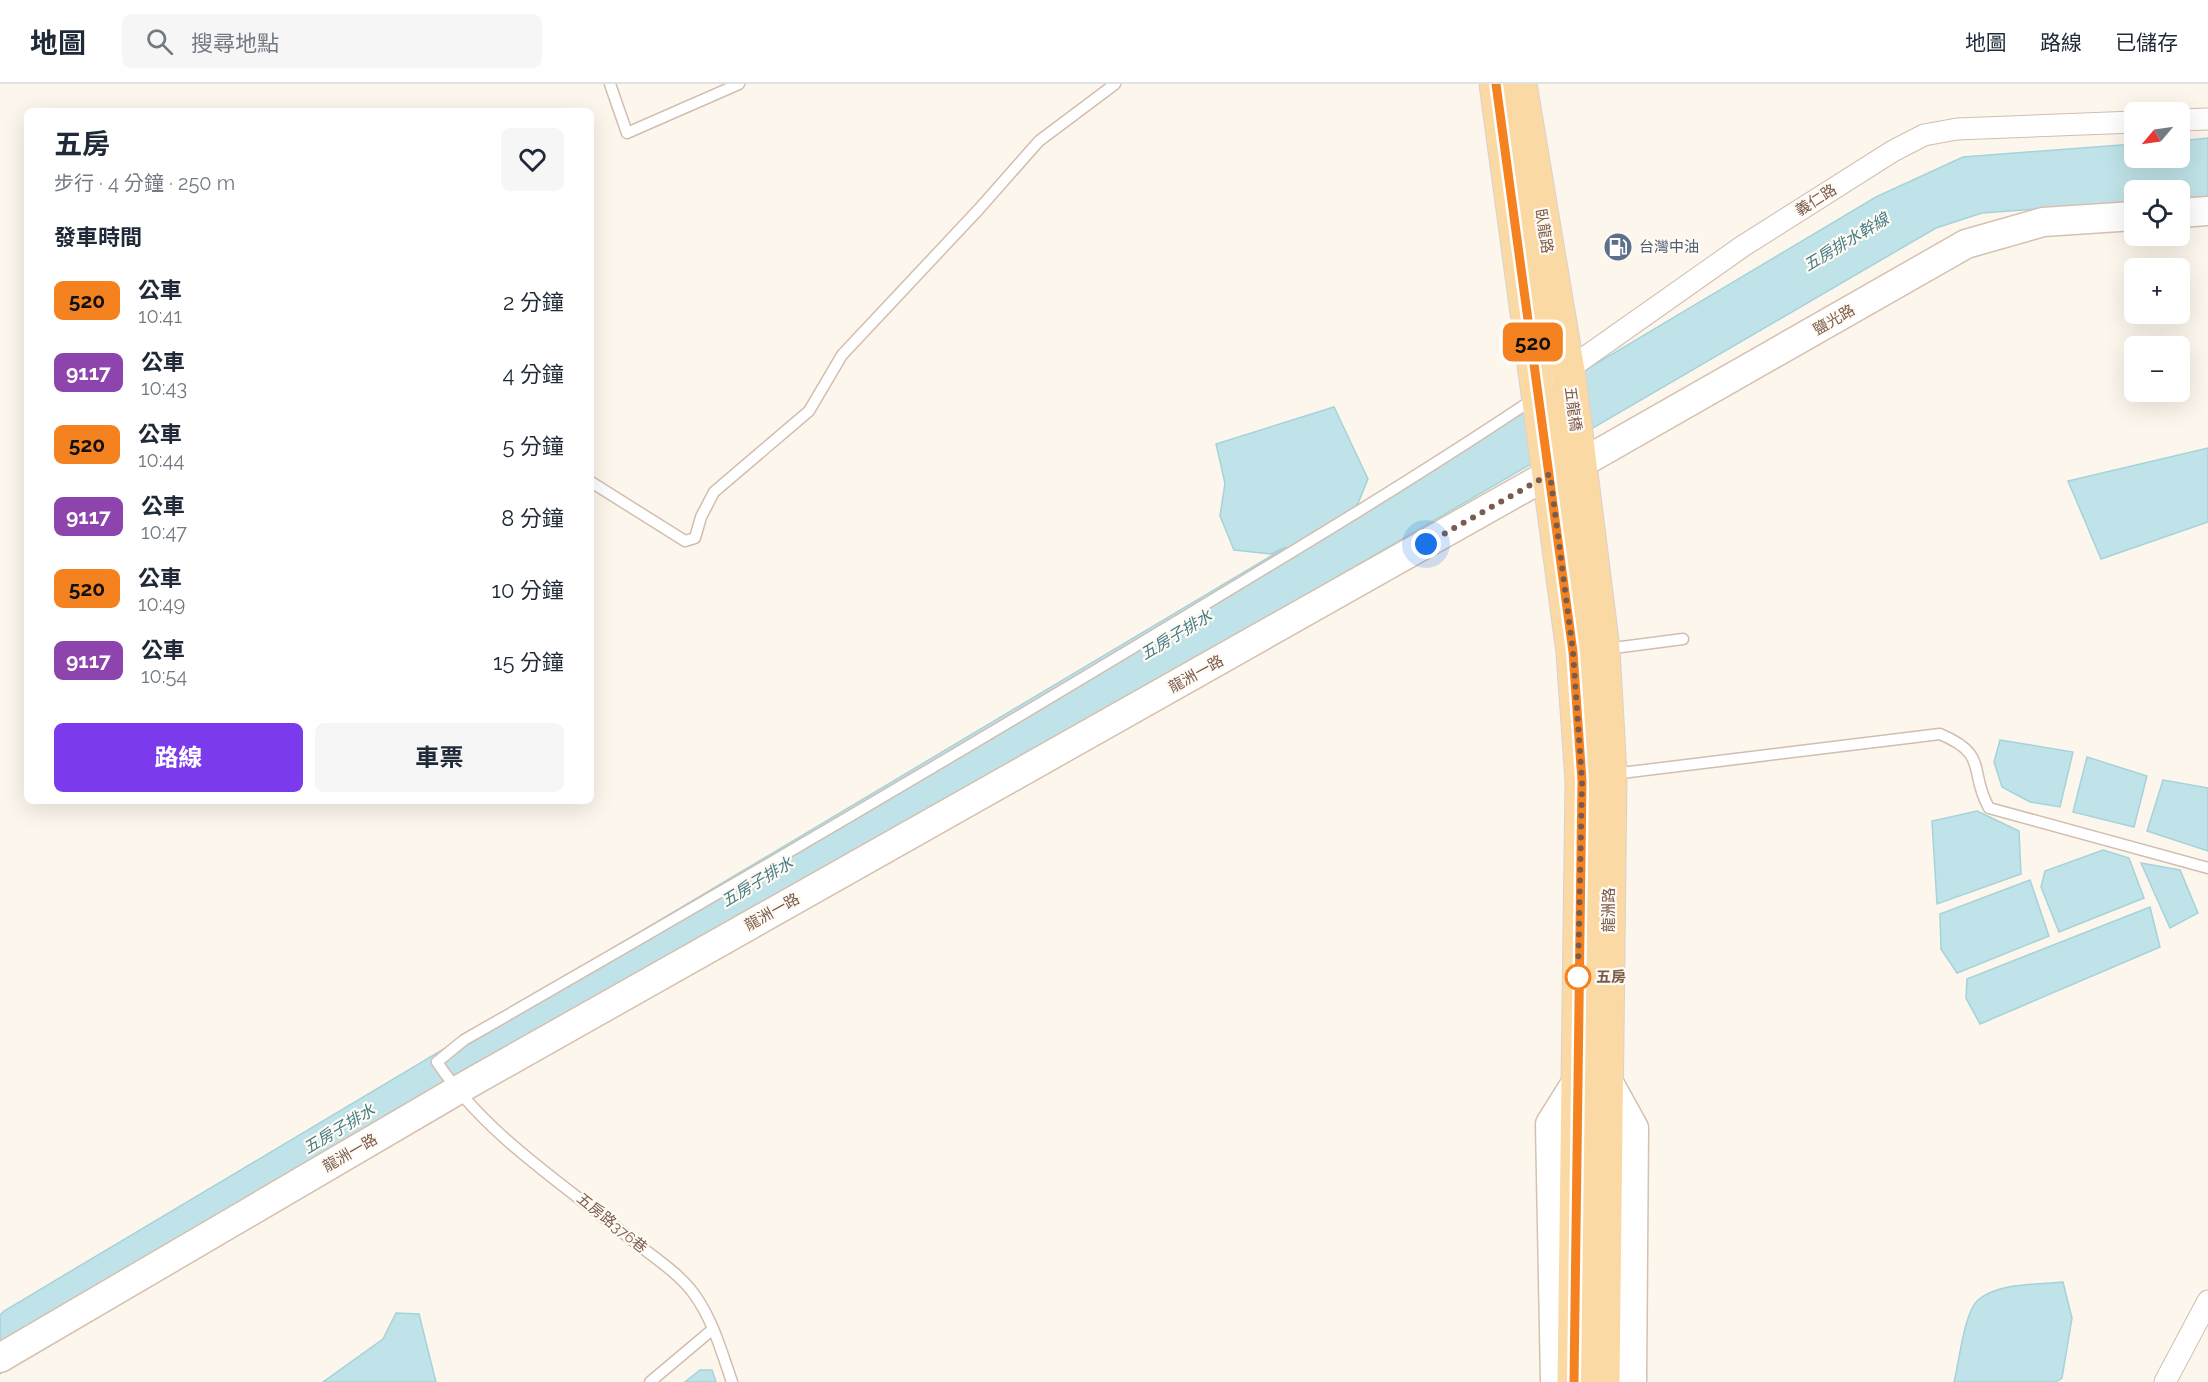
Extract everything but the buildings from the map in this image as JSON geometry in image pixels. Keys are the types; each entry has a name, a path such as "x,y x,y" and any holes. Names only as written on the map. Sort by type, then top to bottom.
{"main road":[{"name":"臥龍路","path":"1496,84 1541,400"},
{"name":"臥龍路","path":"1520,84 1568,372"},
{"name":"五龍橋","path":"1568,372 1579,452"},
{"name":"五龍橋","path":"1541,400 1549,464"},
{"name":"龍洲路","path":"1574,1382 1610,774 1603,649 1579,452"},
{"name":"龍洲路","path":"1549,464 1573,652 1582,781 1604,1382"}],"street":[{"path":"2190,120 2208,119"},
{"name":"義仁路","path":"1541,400 1568,372 1743,246 1893,151 1924,135 1957,129 2124,122"},
{"path":"2190,212 2208,211"},
{"name":"鹽光路","path":"1549,464 1579,452 1966,244 2043,222 2124,217"},
{"name":"龍洲一路","path":"0,1358 452,1084 1549,464"},
{"path":"1555,1382 1550,1124 1592,1081 1634,1128 1632,1382"},
{"path":"2165,1382 2208,1301"}],"lane":[{"path":"610,84 627,133 739,84"},
{"path":"594,484 685,542 695,538 701,517 714,492 809,411 842,355 979,209 1039,141 1114,84"},
{"name":"五房路376巷","path":"732,1382 713,1329 694,1293 583,1199 508,1142 452,1084 438,1062 464,1040 970,747 1290,555 1541,400"},
{"path":"1603,649 1683,639"},
{"path":"1610,774 1940,734 1961,743 1973,756 1979,773 1981,795 1989,808 2208,868"},
{"path":"651,1382 713,1329"}],"water":[{"path":"2208,138 2208,197 2190,198 2190,180 2124,180 2124,203 1982,213 1936,228 60,1321 15,1358 0,1374 0,1315 4,1311 1286,547 1271,554 1234,550 1220,516 1225,483 1216,444 1334,407 1368,479 1357,506 1876,197 1963,157 2124,145 2124,168 2190,168 2190,140"},
{"path":"2208,448 2208,522 2101,559 2068,481"},
{"path":"2000,740 2073,752 2060,807 2030,802 2002,787 1994,762"},
{"path":"2087,757 2147,776 2134,827 2073,812"},
{"path":"2163,780 2208,788 2208,851 2147,831"},
{"path":"1977,811 2019,831 2021,874 1937,904 1932,821"},
{"path":"2103,850 2129,858 2144,898 2059,932 2041,887 2045,871"},
{"path":"2141,863 2180,870 2198,913 2170,928"},
{"path":"2030,880 2049,936 1957,973 1941,949 1940,914"},
{"path":"2150,907 2160,947 1980,1024 1966,998 1967,979"},
{"path":"2063,1282 2072,1318 2062,1378 2056,1382 1954,1382 1965,1327 1972,1307 1977,1301 1995,1290 2006,1287"},
{"path":"396,1313 419,1314 436,1382 323,1382 383,1339"},
{"path":"700,1370 712,1370 716,1382 685,1382"}],"bus line":[{"name":"520","path":"1496,84 1548,453 1573,652 1582,781 1576,1081 1574,1382"}],"place":[{"name":"台灣中油","path":"1618,247"},
{"name":"五房","path":"1578,977"}],"route":[{"path":"1426,544 1550,474 1573,652 1582,781 1578,977"}],"water label":[{"name":"五房排水幹線","path":"1846,242"},
{"name":"五房子排水","path":"1176,635"},
{"name":"五房子排水","path":"757,882"},
{"name":"五房子排水","path":"339,1129"}]}
